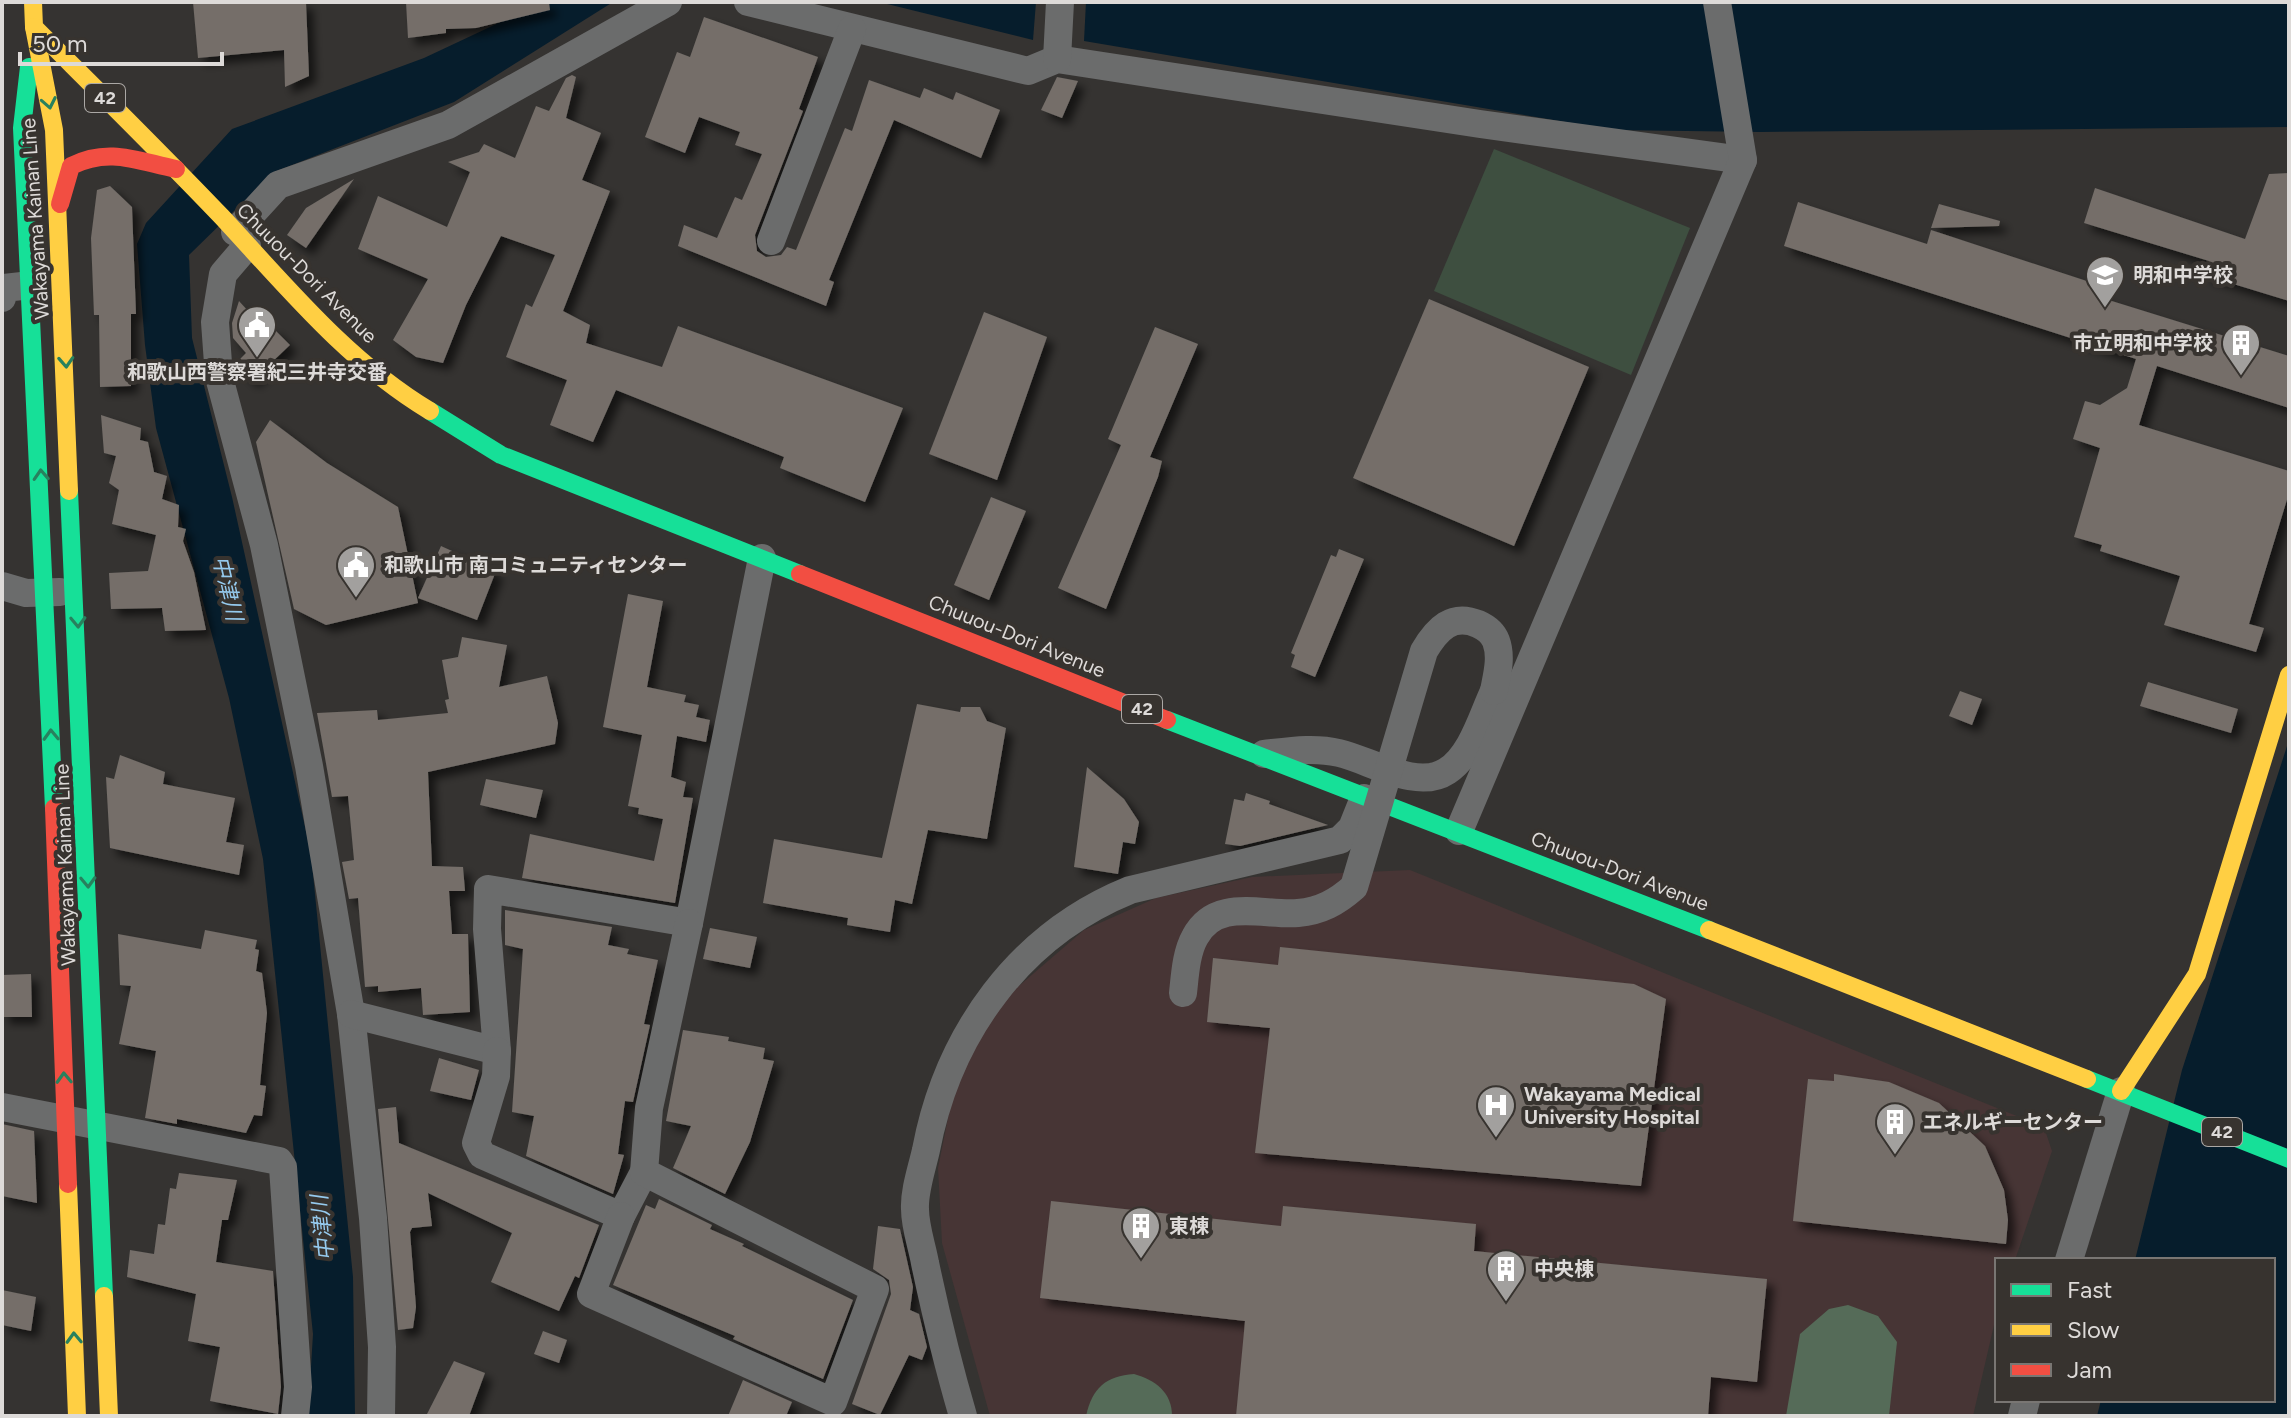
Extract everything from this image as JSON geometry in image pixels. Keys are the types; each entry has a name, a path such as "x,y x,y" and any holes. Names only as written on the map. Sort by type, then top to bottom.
{"main road":[{"path":"24,6 34,27"},
{"name":"Chuuou-Dori Avenue","path":"34,27 176,169 337,340 401,394 464,436 550,477 2289,1159"},
{"name":"Wakayama Kainan Line","path":"34,27 54,130 109,1416"},
{"name":"Wakayama Kainan Line","path":"34,27 22,128 45,592 77,1416"},
{"path":"59,223 67,173 81,160 119,152 152,166 176,169"},
{"path":"2121,1091 2142,1052 2185,998 2197,974 2289,675"}],"street":[{"path":"381,1416 382,1347 374,1233 351,1014 309,766 264,545 219,377 215,322 223,274 236,234 278,185 448,125 668,2"},
{"path":"748,2 1028,71 1057,52 1480,124 1741,151"},
{"path":"1057,52 1060,2"},
{"path":"1459,831 1741,151 1717,2"},
{"path":"771,241 852,29"},
{"path":"2,298 4,288 31,285"},
{"path":"644,1172 875,1289 833,1402 591,1294 621,1216 644,1172 649,1108 762,558"},
{"path":"2,586 26,593 76,591"},
{"path":"1183,993 1195,936 1212,918 1242,909 1298,913 1333,905 1354,887 1424,651 1434,633 1450,621 1463,619 1491,632 1497,643 1499,663 1494,691 1464,755 1447,771 1435,776 1414,776 1339,753 1309,749 1256,755"},
{"path":"963,1416 941,1341 914,1208 934,1108 954,1056 979,1013 1036,946 1111,897 1340,840 1352,828 1364,798"},
{"path":"621,1216 482,1155 476,1143 496,1076 497,1051 487,929 488,889 689,923"},
{"path":"351,1014 497,1051"},
{"path":"2070,1258 2121,1091"},
{"path":"2,1107 279,1161 283,1167 298,1387 295,1416"}],"shaded area":[{"name":"Wakayama Medical University Hospital","path":"1410,870 2044,1127 2052,1151 2016,1258 1995,1258 1995,1321 1973,1416 990,1416 942,1243 938,1168 954,1088 999,1003 1084,930 1156,898 1252,877"}],"green space":[{"path":"1494,149 1690,228 1631,375 1434,291"},
{"path":"1848,1305 1878,1316 1897,1342 1889,1416 1786,1416 1800,1334 1829,1309"},
{"path":"1134,1374 1161,1388 1169,1400 1172,1416 1086,1416 1092,1398 1102,1385 1116,1377"}],"water":[{"name":"中津川","path":"524,2 613,2 454,102 274,172 189,255 192,338 232,497 311,854 353,1277 355,1416 308,1416 313,1334 263,859 229,698 156,428 145,345 137,244 146,223 232,129 424,58 507,19"},
{"path":"879,2 1036,2 1033,40"},
{"path":"1086,2 2289,2 2289,127 1760,132 1613,130 1084,41"},
{"path":"2289,740 2289,1416 2097,1416 2100,1402 2275,1402 2275,1258 2135,1258 2182,1070"}],"building":[{"path":"193,2 306,2 309,76 285,87 284,50 198,58"},
{"path":"406,2 549,2 550,10 476,28 446,29 446,33 408,38"},
{"path":"704,17 818,57 799,109 803,111 755,235 757,251 766,257 781,255 787,247 796,250 845,128 852,131 869,80 920,98 924,88 953,100 956,92 1000,110 981,158 894,120 829,280 834,282 826,306 678,246 684,225 717,238 735,197 742,200 762,154 735,145 740,132 699,117 685,153 645,137 677,52 690,57"},
{"path":"576,77 566,118 601,133 582,180 610,191 563,311 590,325 586,343 662,367 678,326 903,408 865,502 780,468 784,457 616,390 593,442 550,425 567,380 506,357 526,304 532,307 555,255 501,236 466,305 443,363 416,357 393,340 428,279 358,249 378,196 447,227 470,172 448,162 479,152 484,144 515,158 536,106 549,111 566,78"},
{"path":"1057,77 1078,81 1062,118 1041,110"},
{"path":"2289,173 2289,301 2204,275 2209,261 2084,223 2095,188 2245,239 2269,174"},
{"path":"354,179 306,248 287,235 306,208"},
{"path":"110,186 132,207 136,314 131,314 131,386 100,387 99,315 94,315 91,238 97,190"},
{"name":"市立明和中学校","path":"1798,202 1927,244 1931,230 2102,286 2099,297 2289,356 2289,408 2157,366 2139,425 2289,471 2289,493 2249,624 2264,628 2256,652 2164,625 2180,576 2100,551 2102,545 2074,537 2100,448 2073,439 2085,401 2100,405 2127,388 2136,359 1784,246"},
{"path":"1939,204 2000,221 1999,226 1931,228"},
{"path":"1429,299 1589,367 1514,546 1353,478"},
{"path":"239,301 267,332 272,327 290,345 252,381 235,364 246,353 233,338 232,323"},
{"path":"984,312 1047,337 997,480 929,454"},
{"path":"1155,327 1198,344 1150,457 1162,461 1158,477 1106,609 1058,588 1121,445 1108,439"},
{"path":"101,415 141,428 140,440 148,442 154,472 167,476 162,499 179,505 178,527 186,529 183,541 194,572 206,630 165,631 162,608 111,609 109,573 148,571 156,535 112,524 119,490 109,483 116,456 104,453"},
{"path":"270,420 327,463 398,507 418,603 326,625 294,609 256,442"},
{"path":"991,497 1026,511 989,600 954,585"},
{"path":"441,546 496,571 477,620 418,598"},
{"path":"1339,549 1364,559 1315,677 1291,667 1295,655 1291,653 1331,555 1336,557"},
{"path":"628,594 663,601 647,687 686,695 684,702 699,705 696,717 710,720 706,742 677,736 671,777 686,782 683,797 693,798 675,903 522,878 530,834 654,861 663,819 638,814 639,808 628,806 642,735 603,727"},
{"path":"462,637 507,645 499,687 547,676 558,723 555,744 428,772 432,866 463,867 465,891 449,891 452,934 468,934 470,1012 423,1015 421,988 378,992 378,986 365,987 358,898 349,899 342,862 354,860 348,796 332,797 317,713 377,710 378,720 448,713 445,700 449,699 442,660 458,657"},
{"path":"2148,682 2238,709 2231,733 2140,706"},
{"path":"1960,691 1982,699 1972,725 1949,716"},
{"path":"917,704 960,712 961,707 980,707 987,721 1006,728 987,839 928,830 912,904 895,900 890,932 847,925 848,918 763,903 774,839 882,858"},
{"path":"120,755 165,772 163,784 235,798 226,842 244,845 239,875 110,848 106,777 114,779"},
{"path":"1087,767 1124,799 1139,822 1135,844 1123,842 1118,874 1074,867"},
{"path":"486,779 543,790 536,818 480,805"},
{"path":"1246,793 1328,825 1240,846 1225,844 1234,799 1244,801"},
{"path":"505,910 612,927 608,945 629,949 627,954 658,960 644,1024 650,1025 633,1102 625,1101 618,1154 624,1155 613,1194 526,1156 534,1116 512,1112 523,949 505,945"},
{"path":"710,928 757,937 750,968 703,959"},
{"path":"205,930 257,940 256,971 262,973 267,1013 260,1085 266,1086 262,1116 254,1115 246,1133 177,1119 177,1124 145,1118 156,1051 119,1044 131,986 120,985 118,934 201,949"},
{"path":"1280,947 1634,984 1666,999 1641,1186 1255,1153 1270,1028 1207,1022 1213,958 1278,965"},
{"path":"31,974 32,1017 2,1017 2,975"},
{"path":"683,1030 729,1037 728,1041 765,1048 763,1059 774,1061 750,1142 725,1194 673,1168 691,1126 666,1121"},
{"path":"439,1058 479,1070 471,1100 430,1091"},
{"name":"エネルギーセンター","path":"1834,1074 1889,1082 1939,1103 1985,1146 2004,1190 2008,1220 2006,1244 1793,1221 1808,1079 1834,1081"},
{"path":"396,1107 399,1143 599,1225 579,1278 575,1276 559,1311 491,1282 512,1233 428,1193 432,1226 412,1228 410,1232 416,1307 413,1328 398,1330 378,1109"},
{"path":"2,1124 34,1131 37,1203 2,1196"},
{"path":"179,1173 237,1180 228,1220 222,1220 216,1262 273,1271 281,1387 278,1414 210,1401 220,1347 188,1341 196,1294 127,1277 130,1250 154,1254 158,1224 165,1225 170,1188 176,1189"},
{"path":"659,1199 712,1225 710,1229 744,1244 742,1246 853,1300 823,1379 733,1339 735,1336 613,1285 646,1205 655,1209"},
{"name":"中央棟","path":"1051,1201 1281,1226 1283,1206 1476,1224 1474,1251 1767,1279 1757,1382 1711,1377 1708,1416 1236,1416 1245,1321 1040,1298"},
{"path":"878,1226 900,1229 913,1287 910,1310 919,1314 927,1347 922,1360 909,1355 880,1415 852,1404 891,1294 889,1280 873,1269"},
{"path":"2,1290 36,1297 31,1331 2,1325"},
{"path":"543,1331 567,1340 559,1363 534,1354"},
{"path":"454,1361 485,1373 469,1416 426,1416"},
{"path":"743,1380 792,1402 786,1416 728,1416"}],"traffic: fast":[{"path":"29,67 22,128 54,808"},
{"path":"430,411 501,455 800,574"},
{"path":"69,491 104,1296"},
{"path":"1167,720 1709,930"},
{"path":"2087,1079 2289,1159"}],"traffic: slow":[{"path":"33,2 34,27 199,193 319,322 372,370 430,411"},
{"path":"34,27 54,130 69,491"},
{"path":"2121,1091 2197,974 2289,675"},
{"path":"1709,930 2087,1079"},
{"path":"68,1184 77,1416"},
{"path":"104,1296 109,1416"}],"traffic: jam":[{"path":"60,204 71,166 85,160 123,157 176,169"},
{"path":"800,574 1167,720"},
{"path":"54,808 68,1184"}],"place":[{"name":"明和中学校","path":"2105,309"},
{"name":"和歌山西警察署紀三井寺交番","path":"257,359"},
{"name":"市立明和中学校","path":"2241,377"},
{"name":"和歌山市 南コミュニティセンター","path":"356,599"},
{"name":"Wakayama Medical University Hospital","path":"1496,1139"},
{"name":"エネルギーセンター","path":"1895,1156"},
{"name":"東棟","path":"1141,1260"},
{"name":"中央棟","path":"1506,1303"}]}
